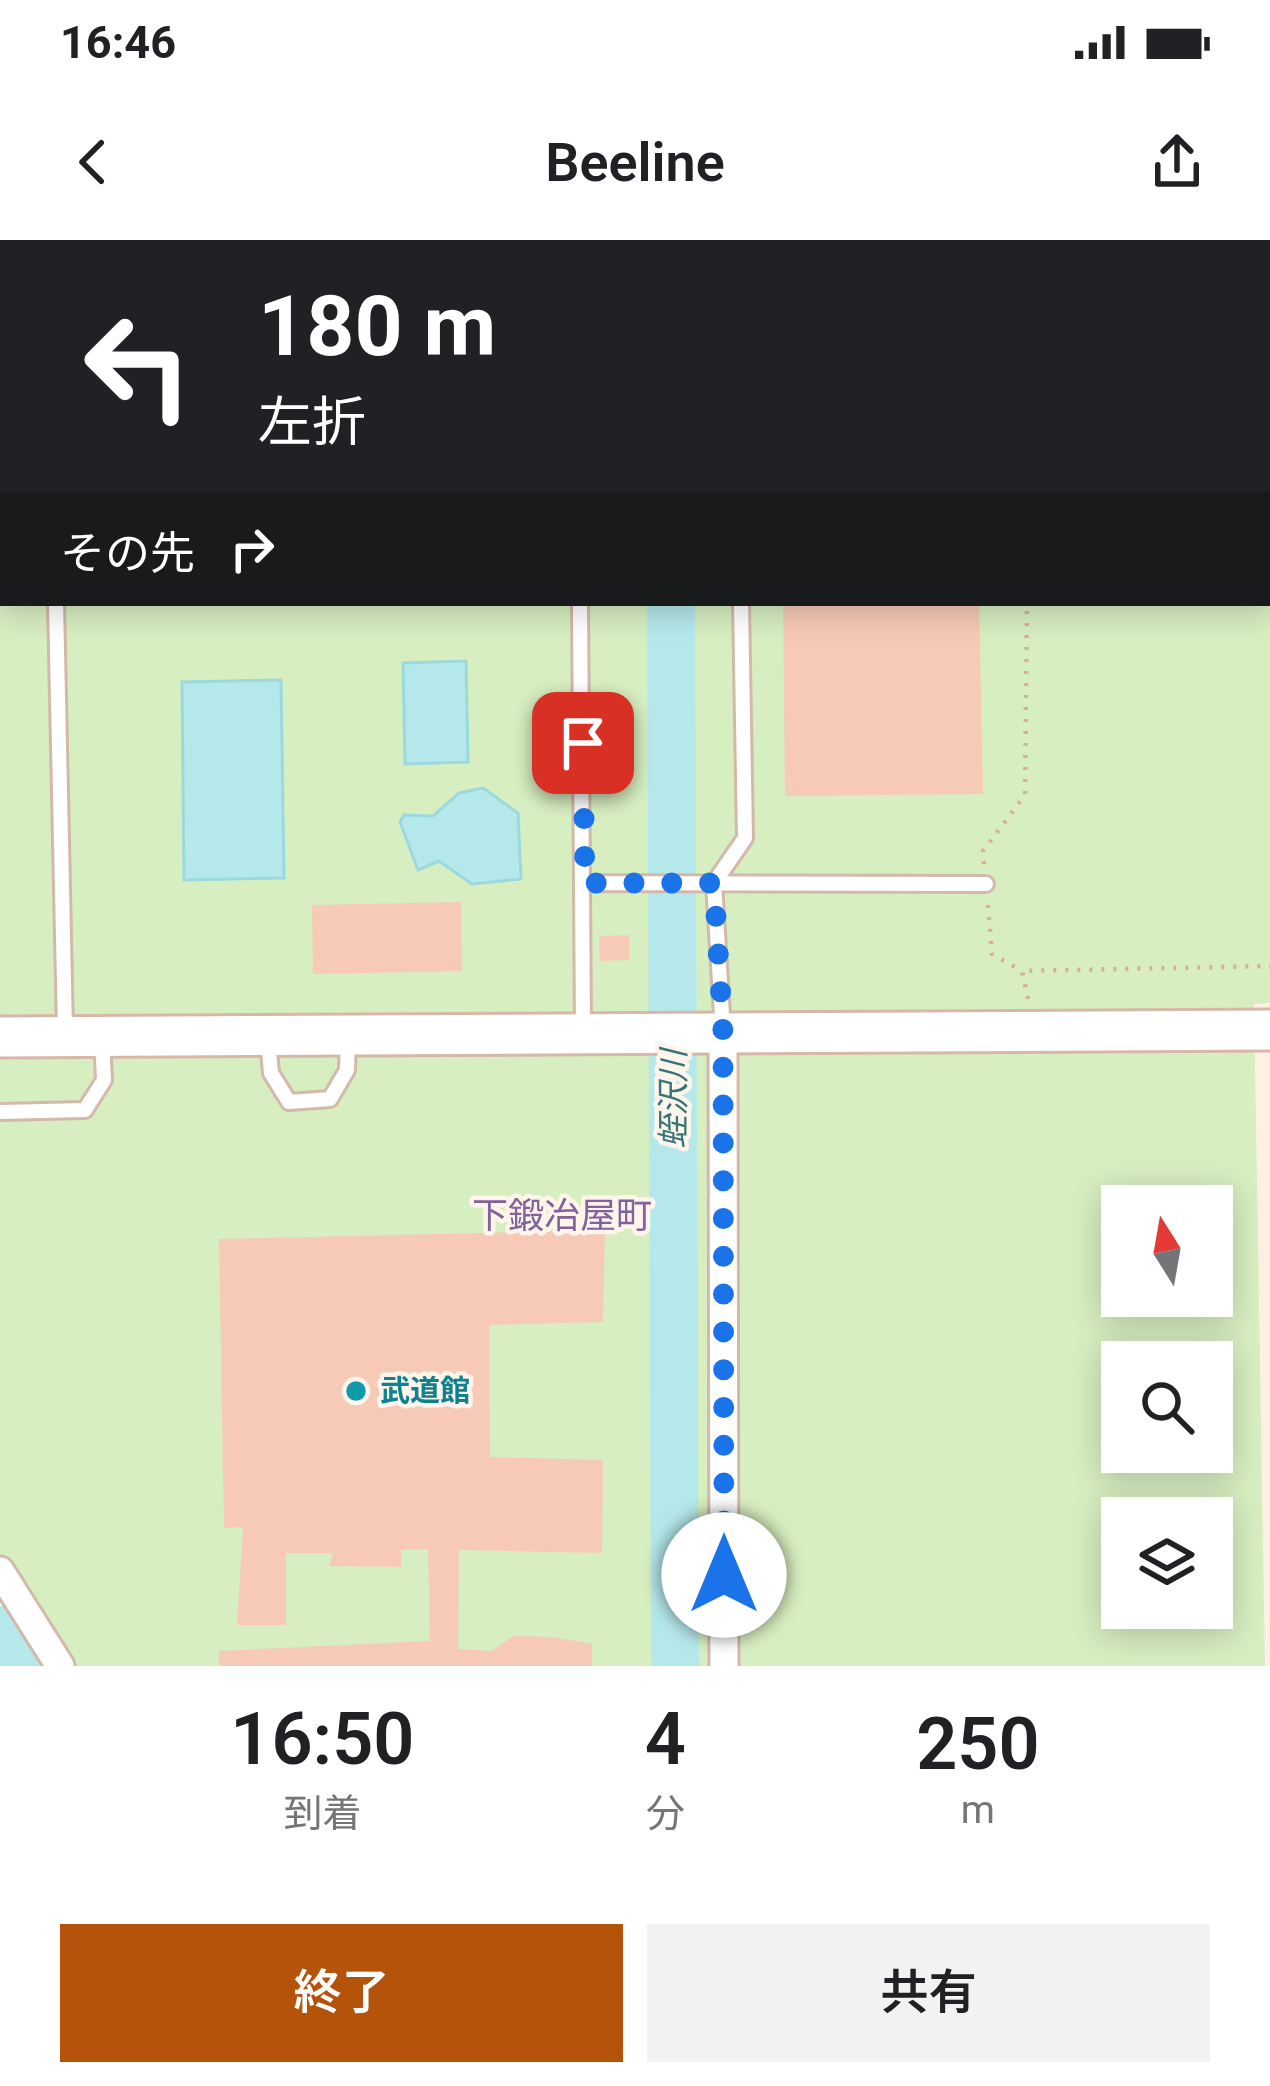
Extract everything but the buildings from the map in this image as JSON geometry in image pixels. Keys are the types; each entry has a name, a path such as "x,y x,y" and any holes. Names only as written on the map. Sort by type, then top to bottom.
{"street":[{"path":"0,1037 1270,1030"},
{"path":"713,1033 724,1666"},
{"path":"0,1571 60,1666"}],"lane":[{"path":"0,1112 85,1110 104,1081 83,1037 56,606"},
{"path":"580,606 583,1034"},
{"path":"713,1033 714,883 745,838 741,606"},
{"path":"585,883 986,884"},
{"path":"268,1039 271,1072 289,1102 331,1099 347,1070 348,1037"}],"path":[{"path":"1027,606 1025,795 982,851 992,954 1022,971 1270,966"},
{"path":"1022,971 1034,1031"}],"green space":[{"path":"0,606 1270,606 1270,1003 1254,1004 1265,1666 66,1666 0,1557"}],"water":[{"path":"466,661 468,762 405,764 403,663"},
{"path":"281,680 284,878 184,880 182,682"},
{"path":"483,788 518,813 521,879 472,884 439,861 418,870 400,822 404,815 433,816 459,793"}],"waterway":[{"name":"蛭沢川","path":"671,606 675,1666"},
{"path":"0,1630 24,1666"}],"place":[{"name":"武道館","path":"356,1391"}],"district":[{"name":"下鍛冶屋町","path":"562,1215"}],"route":[{"path":"583,743 585,883 714,883 723,1032 724,1575"}]}
